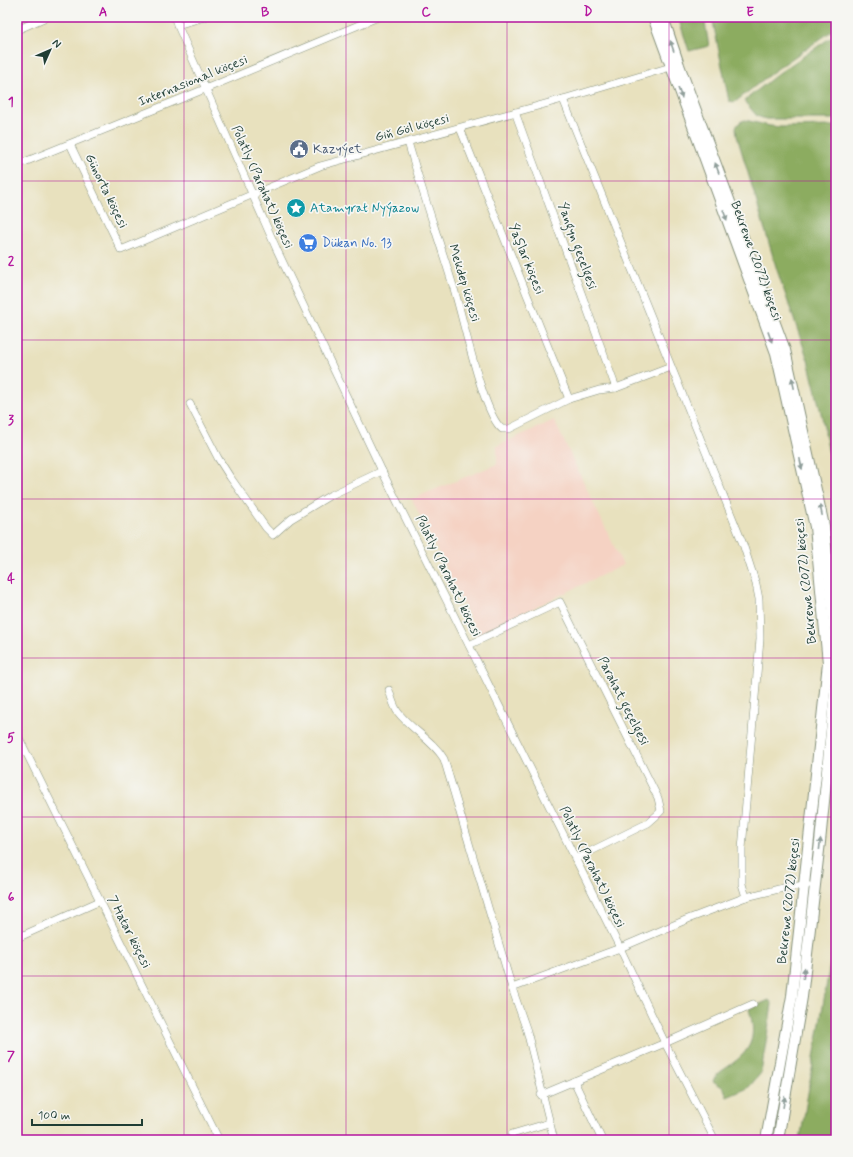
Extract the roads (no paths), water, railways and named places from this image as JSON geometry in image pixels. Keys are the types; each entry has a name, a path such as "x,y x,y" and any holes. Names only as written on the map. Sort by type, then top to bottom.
{"main road":[{"name":"Bekrewe (2072) köçesi","path":"653,17 675,66 785,350 824,526 836,646"},
{"name":"Bekrewe (2072) köçesi","path":"662,17 675,66 776,352 814,527 828,663 792,996 766,1140"},
{"name":"Bekrewe (2072) köçesi","path":"778,1140 802,998 836,680"}],"street":[{"path":"17,30 46,17"},
{"name":"Polatly (Parahat) köçesi","path":"174,17 252,194 382,471 620,948 665,1043 715,1140"},
{"path":"177,25 205,17"},
{"name":"Internasional köçesi","path":"17,165 378,17"},
{"name":"Giň Göl köçesi","path":"121,250 320,166 563,99 675,66"},
{"path":"563,99 742,544 756,584 759,600 760,639 742,849 742,884 746,898"},
{"name":"Ýangyn geçelgesi","path":"515,112 616,388"},
{"name":"Ýaşlar köçesi","path":"460,128 569,399"},
{"name":"Mekdep köçesi","path":"408,142 455,290 485,398 495,422 502,429 509,429 569,399"},
{"name":"Günorta köçesi","path":"70,144 121,250"},
{"path":"569,399 599,390 616,388 671,367"},
{"path":"190,404 218,458 230,477 266,528 273,535 291,520 329,496 382,471"},
{"name":"Parahat geçelgesi","path":"469,645 560,602 658,798 661,811 648,823 575,859"},
{"path":"389,690 397,710 444,759 526,1031 541,1095 554,1140"},
{"name":"7 Hatar köçesi","path":"17,734 220,1140"},
{"path":"512,988 620,948 688,919 746,898 787,887 815,885"},
{"path":"17,938 100,901"},
{"path":"541,1095 753,1004"},
{"path":"574,1081 602,1140"},
{"path":"512,1134 549,1123"}],"place":[{"name":"Kazyýet","path":"299,149"},
{"name":"Atamyrat Nyýazow","path":"296,208"},
{"name":"Dükan No. 13","path":"308,243"}]}
